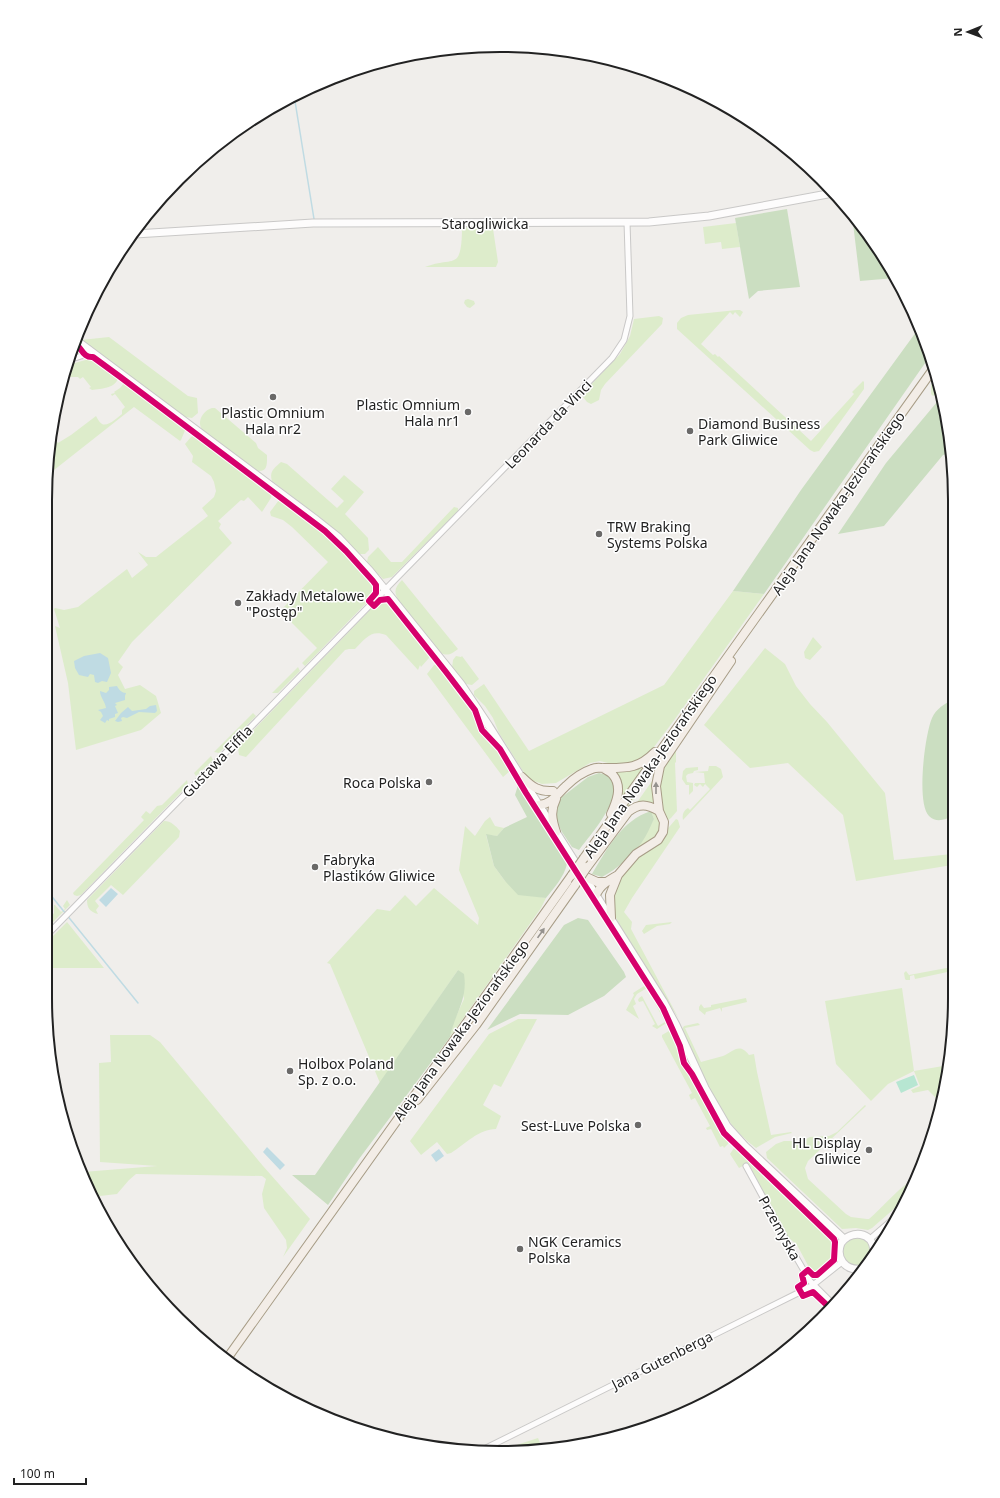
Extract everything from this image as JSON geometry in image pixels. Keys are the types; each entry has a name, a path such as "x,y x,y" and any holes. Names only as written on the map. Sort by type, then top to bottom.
{"main road":[{"name":"Aleja Jana Nowaka-Jeziorańskiego","path":"230,1355 930,374"},
{"path":"610,918 609,900 618,875 638,852 654,842 663,832 664,822 659,811 656,786 660,766 754,628 765,604"},
{"path":"539,805 550,802 555,794 591,769 622,769 638,765 645,761 671,736"},
{"path":"598,838 613,810 617,799 618,790 617,781 613,774 603,768"},
{"path":"522,777 535,788 555,794"},
{"path":"555,794 551,814 556,832"},
{"path":"385,1137 414,1105 476,1025 587,867 628,812 634,807 644,805 659,811"},
{"path":"596,895 598,890 606,882 618,875"},
{"path":"584,876 597,882 606,882"},
{"path":"596,895 607,893 612,889"}],"street":[{"name":"Starogliwicka","path":"140,234 313,223 655,222 704,217 827,194"},
{"name":"Leonarda da Vinci","path":"386,590 598,373 622,345 628,328 631,311 627,222"},
{"path":"81,343 262,478 338,537 362,561 460,684 482,714 668,1009 704,1088 727,1126 740,1141 844,1239"},
{"path":"75,358 81,356 89,349"},
{"name":"Gustawa Eiffla","path":"52,930 386,590"},
{"name":"Przemyska","path":"746,1166 789,1245 813,1285 830,1301"},
{"path":"870,1239 886,1225"},
{"path":"857,1269 850,1268 842,1262 839,1251 841,1243 850,1235 858,1234 870,1239 874,1244"},
{"name":"Jana Gutenberga","path":"491,1446 813,1285 842,1262"}],"green space":[{"path":"787,209 800,287 758,291 749,299 735,218"},
{"path":"492,222 498,262 496,267 425,267 449,262 457,258 460,252 462,231 455,224"},
{"path":"736,223 740,247 722,249 721,242 705,244 703,227"},
{"path":"853,225 889,278 860,281"},
{"path":"468,299 474,301 475,304 470,308 464,303 465,300"},
{"path":"740,310 743,312 740,317 735,312 733,315 730,312 701,344 713,355 715,354 718,357 719,356 811,441 854,394 852,392 863,381 864,382 864,389 819,451 814,452 810,450 677,329 677,323 681,318 688,315"},
{"path":"659,316 663,318 662,324 605,384 601,390 599,400 591,404 587,402 583,397 584,392 620,354 630,336 634,319"},
{"path":"915,333 926,362 764,594 733,591 801,490"},
{"path":"109,337 188,396 197,398 198,413 192,418 185,417 82,340"},
{"path":"89,359 95,360 118,377 117,381 112,386 92,390 89,388 91,387 83,377 80,379 78,377 70,377 74,363"},
{"path":"125,382 186,428 181,440 180,441 134,407 53,471 56,441 58,443 71,435 96,416 104,425 113,421 122,414 122,410 125,407 115,394 112,396 111,394 115,393 114,392"},
{"path":"933,383 935,395 933,396 931,394 931,385"},
{"path":"937,402 945,454 943,455 884,526 838,534 886,463"},
{"path":"215,408 256,443 258,448 267,455 264,470 258,471 203,431 200,424 201,418 205,412"},
{"path":"195,435 272,492 271,498 262,512 248,497 244,501 241,500 218,521 221,524 219,528 232,543 132,642 118,662 123,667 118,675 125,689 140,685 156,696 161,713 141,730 76,750 68,683 55,626 60,628 54,609 64,610 78,607 127,569 132,578 148,565 138,552 146,557 156,557 208,516 202,508 214,497 216,491 211,476 192,462 193,456 185,444"},
{"path":"281,462 287,464 337,508 344,501 331,489 344,475 364,492 345,514 368,538 369,550 365,554 360,554 322,519 272,481 271,475 274,468"},
{"path":"279,500 283,500 332,539 371,579 375,587 373,596 305,666 302,663 317,648 280,611 328,562 292,527 283,520 271,516 270,512"},
{"path":"454,507 458,508 458,511 392,577 383,579 377,575 367,562 368,557 378,547 391,562 402,562"},
{"path":"402,580 458,649 449,654 439,652 397,600 396,589"},
{"path":"733,591 764,594 675,719 648,755 640,760 627,763 608,763 600,761 590,763 556,783 542,784 534,781 526,776 499,733 493,718 485,706 474,695 474,691 484,684 529,751 664,685"},
{"path":"384,599 388,601 429,652 429,658 421,667 420,665 418,670 386,635 381,633 372,634 355,649 345,650 246,757 239,755 238,748 241,743 373,607"},
{"path":"813,637 822,647 810,660 805,658 804,652"},
{"path":"765,648 785,664 796,686 885,793 894,860 948,854 948,866 856,881 843,815 788,763 750,768 704,725"},
{"path":"456,656 462,656 479,679 472,685 466,684 462,681 452,668 453,660"},
{"path":"438,664 471,707 481,730 496,747 511,770 503,777 427,674 434,665"},
{"path":"298,667 300,671 278,693 272,693"},
{"path":"947,703 948,818 943,820 935,820 929,816 925,809 922,783 923,768 929,726 936,712"},
{"path":"253,713 256,716 219,753 214,752"},
{"path":"689,718 670,748 588,863 587,861"},
{"path":"676,749 675,763 677,811 667,821 660,801 659,780 663,765"},
{"path":"211,756 213,760 196,776 194,773"},
{"path":"643,766 643,768 621,798 614,771"},
{"path":"709,766 716,766 721,769 723,777 683,820 685,810 688,808 690,810 710,789 705,784 703,787 700,784 697,787 694,785 695,783 705,783 704,773 695,772 708,771"},
{"path":"698,767 698,770 686,776 687,782 693,783 693,791 689,795 689,785 686,785 682,779 683,771 686,768"},
{"path":"599,773 610,778 614,786 613,797 601,821 579,850 572,847 558,824 555,815 558,800 588,777"},
{"path":"187,780 188,785 81,895 74,895 73,893 144,820 141,817 146,811 150,814 157,806 162,805"},
{"path":"652,781 656,804 638,802 638,801"},
{"path":"518,785 567,864 561,878 546,898 518,895 494,866 486,834 497,836 504,828 527,817 515,795"},
{"path":"654,810 660,823 660,828 650,840 639,847 638,846 654,819 651,811"},
{"path":"651,811 654,819 644,839 634,852 608,874 602,877 592,874 616,836 632,821"},
{"path":"490,817 495,826 504,828 497,836 486,835 494,866 505,881 534,896 546,898 541,908 450,1037 453,1023 464,999 458,970 380,1083 330,964 327,963 377,909 390,911 405,895 416,906 434,888 478,925 479,918 459,870 465,826 475,836 485,821"},
{"path":"676,819 678,820 680,827 624,912 632,922 631,929 679,1019 623,933 613,911 613,893 617,883 634,861 651,848"},
{"path":"164,821 167,821 177,827 180,831 179,837 123,895 111,885 95,901 99,906 96,910 98,914 91,911 88,907 87,900"},
{"path":"67,900 70,905 52,923 54,905 61,912 65,909 63,906"},
{"path":"578,918 588,920 626,977 604,996 568,1015 520,1014 487,1030 564,925"},
{"path":"67,922 104,968 52,968 52,937"},
{"path":"672,922 670,924 657,926 644,934 642,931 646,925"},
{"path":"948,968 948,972 915,979 914,975 910,976 910,980 906,980 904,973 906,971 909,975"},
{"path":"458,970 464,974 465,983 463,999 450,1037 359,1159 328,1205 292,1175 315,1175"},
{"path":"644,986 648,986 668,1022 657,1029 652,1026 655,1024 643,1001 639,1002 638,1000 642,996 658,1026 665,1022 647,988 637,994 634,999 636,1004 633,1006 639,1019 626,1010 634,995 633,993"},
{"path":"902,988 914,1071 888,1084 871,1101 836,1064 825,1001"},
{"path":"746,998 747,1002 722,1008 722,1012 720,1008 706,1012 705,1015 699,1010 701,1004 704,1008 711,1007 711,1005"},
{"path":"518,1019 537,1019 501,1087 494,1084 483,1105 501,1116 496,1129 484,1131 478,1134 451,1153 447,1154 437,1142 421,1155 410,1141 489,1034"},
{"path":"698,1023 700,1025 685,1028 701,1062 723,1056 736,1049 742,1049 749,1055 754,1054 771,1135 792,1133 775,1137 756,1148 731,1124 712,1094 682,1029 684,1026"},
{"path":"669,1031 671,1032 679,1049 681,1060 691,1075 723,1135 729,1141 724,1148 723,1146 720,1147 711,1129 707,1130 706,1128 710,1126 695,1098 691,1100 689,1095 692,1093 662,1037 662,1035"},
{"path":"110,1035 150,1035 160,1042 263,1166 310,1219 283,1257 287,1248 286,1240 264,1208 262,1194 266,1179 262,1176 136,1174 117,1194 98,1195 87,1172 157,1166 100,1162 99,1063 111,1062"},
{"path":"942,1066 936,1098 928,1090 913,1093 911,1090 920,1086 914,1071"},
{"path":"690,1067 716,1115 726,1128 731,1139 713,1114"},
{"path":"914,1075 918,1085 901,1093 896,1082"},
{"path":"865,1105 866,1106 808,1161 805,1168 808,1179 846,1214 851,1217 869,1219 908,1182 896,1207 868,1230 856,1228 842,1229 767,1158 766,1152 776,1144 784,1141 802,1141 810,1137 829,1136 837,1132"},
{"path":"734,1148 738,1148 833,1239 832,1260 817,1274 814,1274 811,1271 797,1245 788,1237 748,1163 739,1168 730,1154"},
{"path":"742,1148 835,1236 833,1236 741,1149"},
{"path":"852,1239 862,1239 867,1242 870,1249 859,1266 852,1265 847,1262 844,1257 844,1247 847,1242"},
{"path":"538,1438 540,1444 529,1445 515,1445"}],"water":[{"path":"100,653 108,658 111,673 107,682 95,682 94,675 90,674 88,677 79,675 75,668 74,661 84,656"},
{"path":"117,686 121,691 126,693 125,700 115,703 117,705 115,706 118,713 115,714 115,717 109,719 109,721 107,720 105,723 100,720 103,716 98,710 106,708 100,691 106,693 109,690 109,687"},
{"path":"156,705 157,711 155,713 139,712 127,718 121,718 122,721 115,721 128,707 132,711 146,709 150,706"},
{"path":"111,888 118,894 106,907 99,900"},
{"path":"267,1147 285,1165 280,1170 263,1152"},
{"path":"439,1149 444,1156 436,1162 431,1155"}],"waterway":[{"path":"295,102 314,219"},
{"path":"52,897 138,1003"}],"cycle path":[{"path":"79,347 87,356 93,357 119,376 325,531 346,551 376,585 376,593 369,601 374,606 380,600 388,599 446,672 475,710 482,730 500,749 526,793 663,1008 680,1046 684,1063 692,1074 724,1133 834,1239 834,1260 817,1275 813,1275 808,1270 802,1275 804,1283 798,1287 803,1296 813,1292 826,1305"}],"place":[{"name":"Plastic Omnium Hala nr2","path":"273,397"},
{"name":"Plastic Omnium Hala nr1","path":"468,412"},
{"name":"Diamond Business Park Gliwice","path":"690,431"},
{"name":"TRW Braking Systems Polska","path":"599,534"},
{"name":"Zakłady Metalowe \"Postęp\"","path":"238,603"},
{"name":"Roca Polska","path":"429,782"},
{"name":"Fabryka Plastików Gliwice","path":"315,867"},
{"name":"Holbox Poland Sp. z o.o.","path":"290,1071"},
{"name":"Sest-Luve Polska","path":"638,1125"},
{"name":"HL Display Gliwice","path":"869,1150"},
{"name":"NGK Ceramics Polska","path":"520,1249"}]}
